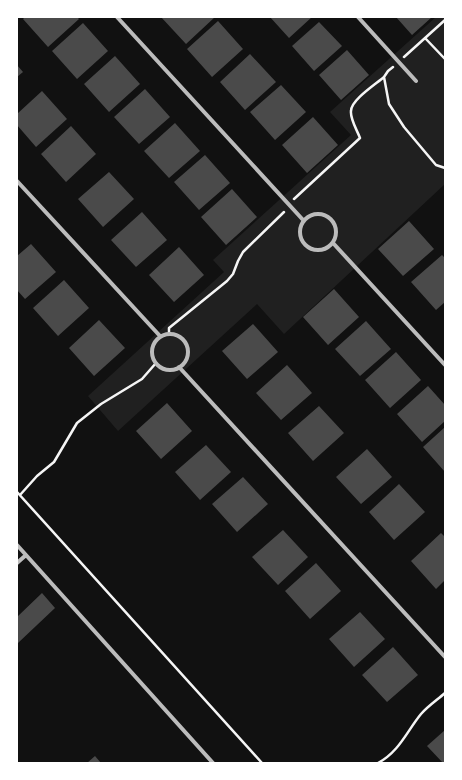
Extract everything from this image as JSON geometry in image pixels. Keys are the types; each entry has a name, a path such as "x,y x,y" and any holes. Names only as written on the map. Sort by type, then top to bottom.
{"street":[{"path":"116,17 304,221"},
{"path":"358,17 416,81"},
{"path":"17,181 160,336"},
{"path":"314,215 321,215 329,218 334,224 336,230 333,243 326,249 310,249 302,241 300,234 304,221 308,217 314,215"},
{"path":"333,243 445,366"},
{"path":"166,334 178,335 184,341 187,347 188,356 185,362 179,367 169,370 160,367 156,363 153,358 152,349 154,343 160,336 166,334"},
{"path":"179,367 445,657"},
{"path":"17,545 213,763"},
{"path":"17,563 26,555"}],"path":[{"path":"445,20 388,71 384,77 389,104 404,127 436,164 445,168"},
{"path":"425,38 445,59"},
{"path":"20,495 37,476 54,462 77,423 101,404 142,379 156,363"},
{"path":"17,492 262,763"},
{"path":"378,763 392,753 407,736 421,714 445,693"}],"shaded area":[{"path":"436,17 445,17 445,184 284,334 257,304 118,431 88,396 224,272 213,260 351,135 330,112"}],"building":[{"path":"25,17 77,17 79,19 48,47 23,19"},
{"path":"161,17 215,17 186,44"},
{"path":"270,17 312,17 289,38"},
{"path":"396,17 432,17 412,35"},
{"path":"218,21 243,49 212,77 187,49"},
{"path":"319,22 342,46 314,71 292,46"},
{"path":"83,23 108,51 77,79 52,51"},
{"path":"347,50 369,75 341,100 319,75"},
{"path":"250,54 276,82 245,110 220,82"},
{"path":"115,56 140,84 109,112 84,84"},
{"path":"17,65 23,72 17,77"},
{"path":"281,85 306,112 275,140 250,112"},
{"path":"145,89 170,117 139,144 114,117"},
{"path":"42,91 67,119 36,147 17,125 17,114"},
{"path":"313,117 338,145 307,173 282,145"},
{"path":"175,123 200,151 169,178 144,151"},
{"path":"71,126 96,154 66,182 41,154"},
{"path":"205,155 230,183 199,210 174,182"},
{"path":"109,172 134,199 103,227 78,199"},
{"path":"232,189 257,217 226,245 201,217"},
{"path":"142,212 167,240 136,267 111,240"},
{"path":"409,221 434,249 403,276 378,249"},
{"path":"31,244 56,272 25,299 17,290 17,256"},
{"path":"179,247 204,275 174,302 149,275"},
{"path":"442,255 445,258 445,302 436,310 411,282"},
{"path":"64,280 89,308 58,336 33,308"},
{"path":"334,289 359,317 328,345 303,317"},
{"path":"99,320 125,348 94,376 69,348"},
{"path":"366,321 391,349 360,376 335,349"},
{"path":"253,324 278,352 247,379 222,351"},
{"path":"396,352 421,380 390,408 365,380"},
{"path":"287,365 312,393 281,420 256,393"},
{"path":"428,386 445,405 445,421 422,442 397,414"},
{"path":"167,403 192,431 161,459 136,431"},
{"path":"319,406 344,433 313,461 288,433"},
{"path":"445,427 445,472 423,447"},
{"path":"206,445 231,472 200,500 175,472"},
{"path":"367,449 392,477 361,504 336,477"},
{"path":"243,477 268,504 237,532 212,504"},
{"path":"399,484 425,512 394,540 369,512"},
{"path":"283,530 308,557 278,585 252,557"},
{"path":"441,533 445,537 445,580 436,589 411,561"},
{"path":"316,563 341,591 310,619 285,591"},
{"path":"42,593 55,608 18,643 17,617"},
{"path":"360,612 385,639 354,667 329,639"},
{"path":"393,647 418,675 387,702 362,675"},
{"path":"445,730 445,763 443,763 427,746"},
{"path":"95,756 101,763 87,763"}]}
